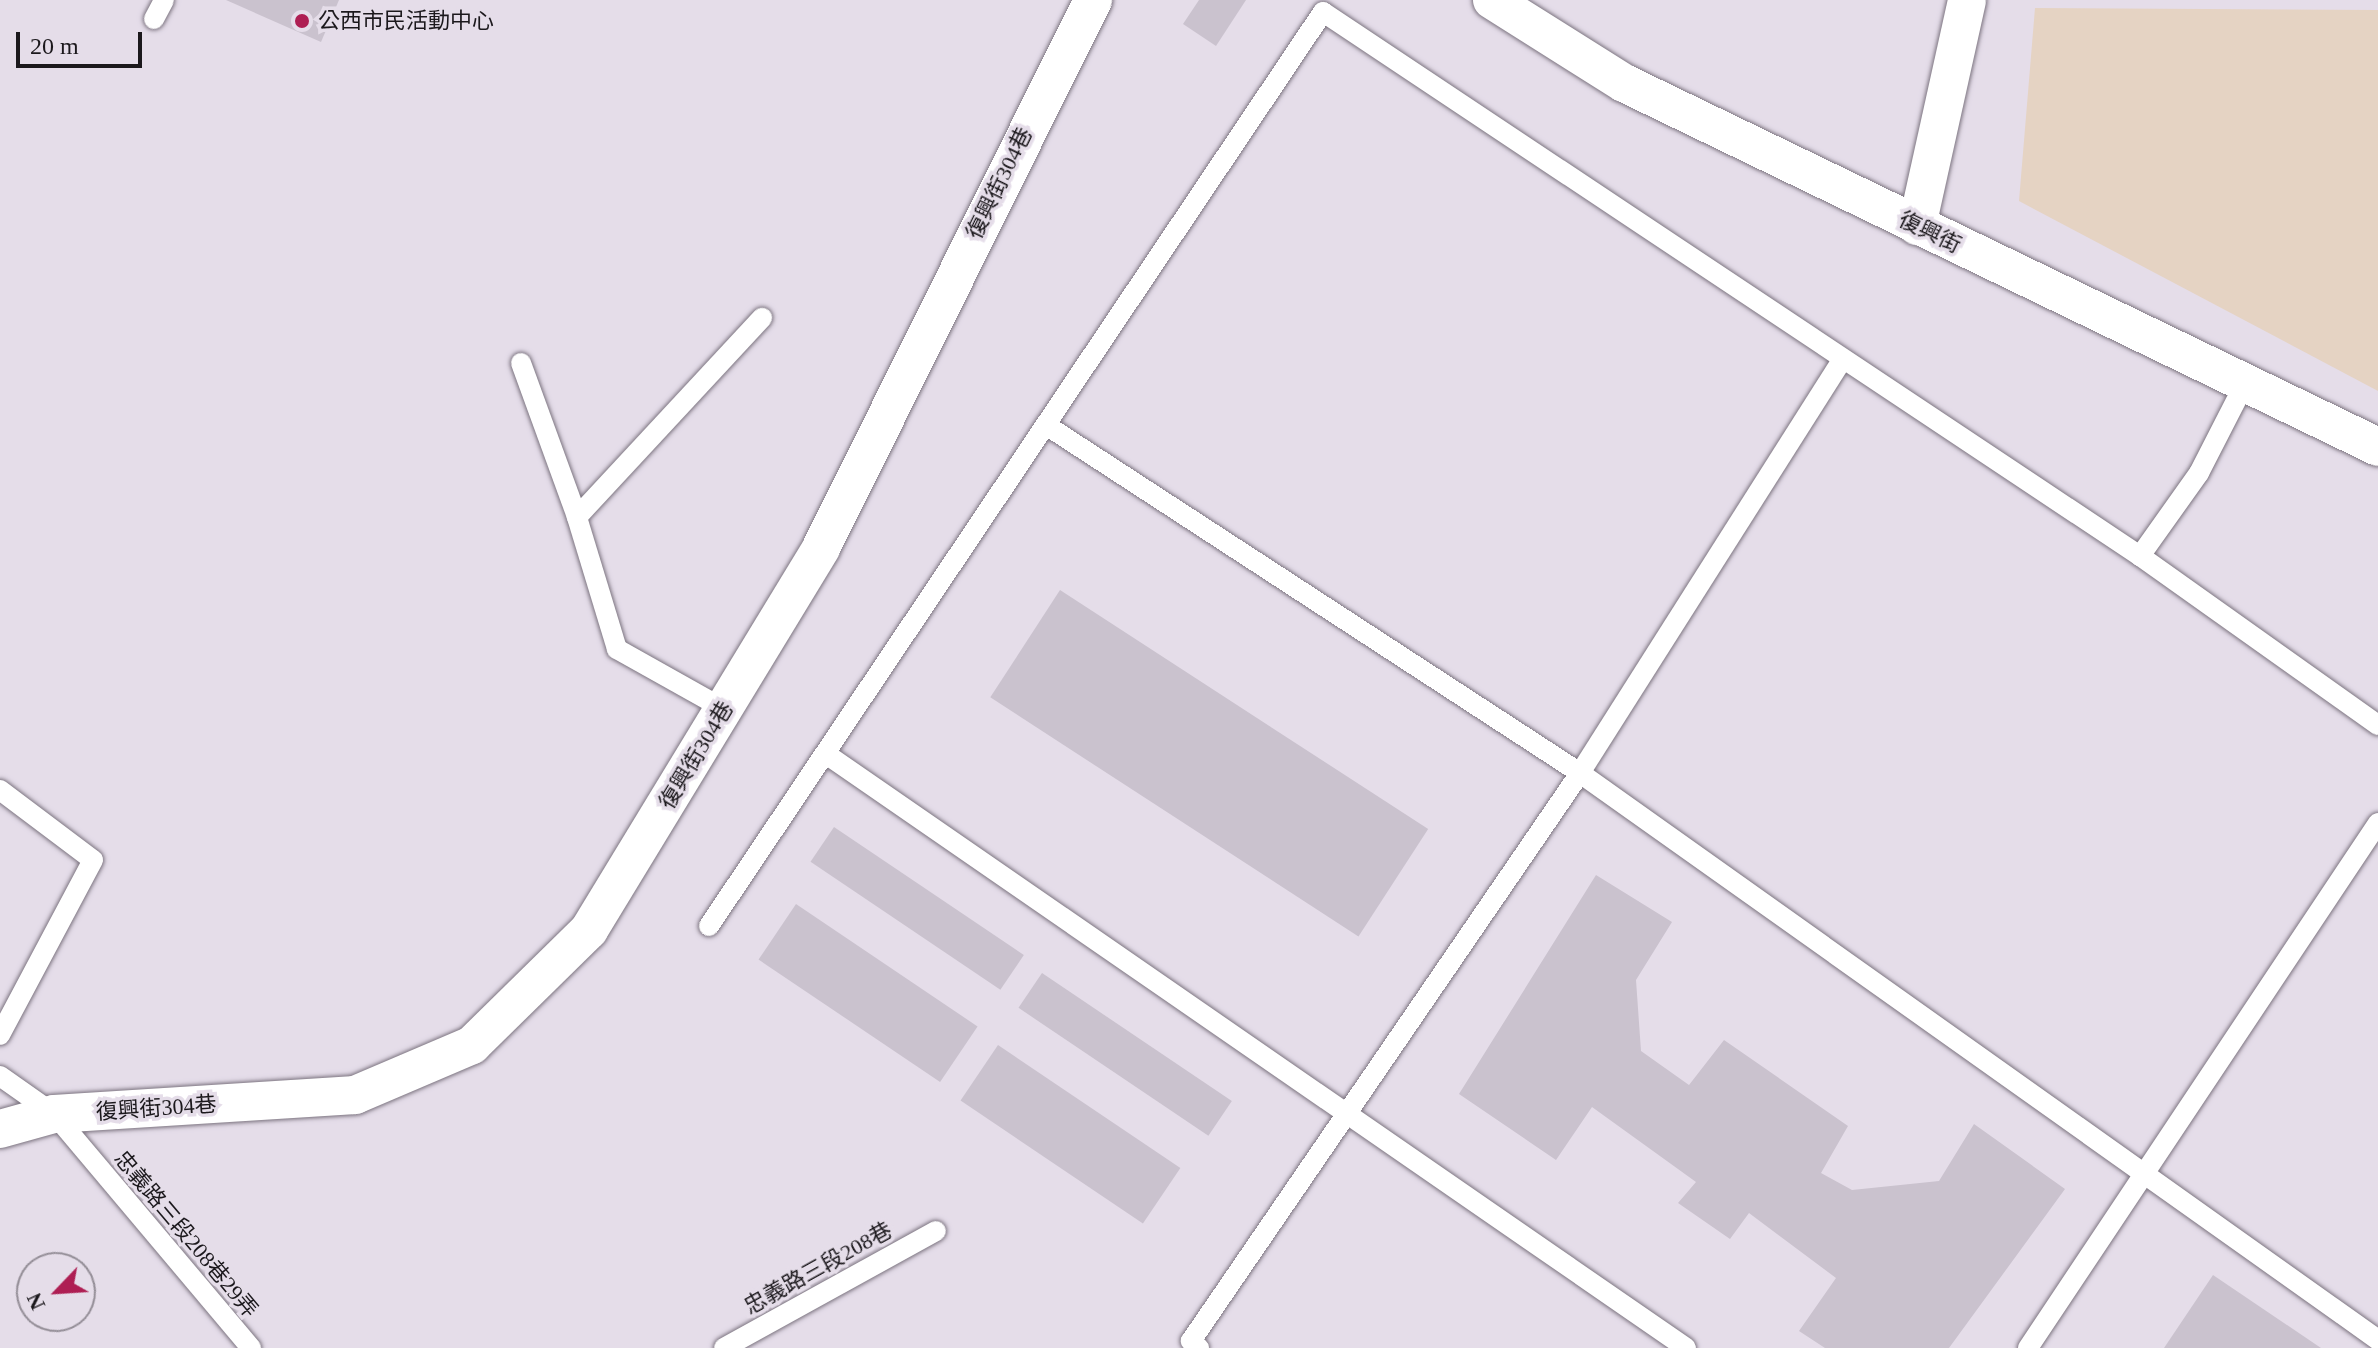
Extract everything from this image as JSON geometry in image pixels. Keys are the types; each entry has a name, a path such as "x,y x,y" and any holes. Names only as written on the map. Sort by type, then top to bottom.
{"street":[{"name":"復興街304巷","path":"0,1129 54,1114 355,1095 472,1045 589,930 821,548 1093,0"},
{"name":"復興街","path":"1492,0 1624,83 2378,447"},
{"path":"1917,226 1967,0"}],"lane":[{"path":"154,19 164,0"},
{"path":"709,926 1323,12 2140,556 2378,725"},
{"path":"577,517 762,318"},
{"path":"1199,1348 1191,1341 1343,1111 1580,773 1843,359"},
{"path":"521,363 577,517 617,649 724,709"},
{"path":"2140,556 2199,473 2245,383"},
{"path":"1046,425 1580,773 2147,1170 2378,1340"},
{"path":"826,754 1686,1348"},
{"path":"0,790 93,860 0,1035"},
{"path":"2028,1348 2378,823"},
{"name":"忠義路三段208巷29弄","path":"0,1076 54,1114 251,1348"},
{"name":"忠義路三段208巷","path":"724,1348 936,1231"}],"shaded area":[{"path":"2035,8 2378,10 2378,391 2019,201"}],"building":[{"name":"公西市民活動中心","path":"226,0 339,0 321,42"},
{"path":"1199,0 1246,0 1216,46 1183,24"},
{"path":"1060,590 1428,829 1358,936 990,697"},
{"path":"834,827 1024,955 1000,990 811,862"},
{"path":"1596,875 1672,922 1636,980 1641,1051 1689,1085 1724,1040 1848,1126 1821,1173 1852,1190 1939,1181 1974,1124 2065,1189 1949,1348 1825,1348 1799,1331 1836,1278 1749,1213 1730,1239 1678,1203 1696,1182 1592,1107 1556,1160 1459,1094"},
{"path":"796,904 978,1026 940,1082 759,960"},
{"path":"1042,973 1232,1101 1208,1136 1019,1008"},
{"path":"998,1045 1180,1168 1143,1224 961,1101"},
{"path":"2213,1275 2321,1348 2164,1348"}],"place":[{"name":"公西市民活動中心","path":"302,21"}]}
